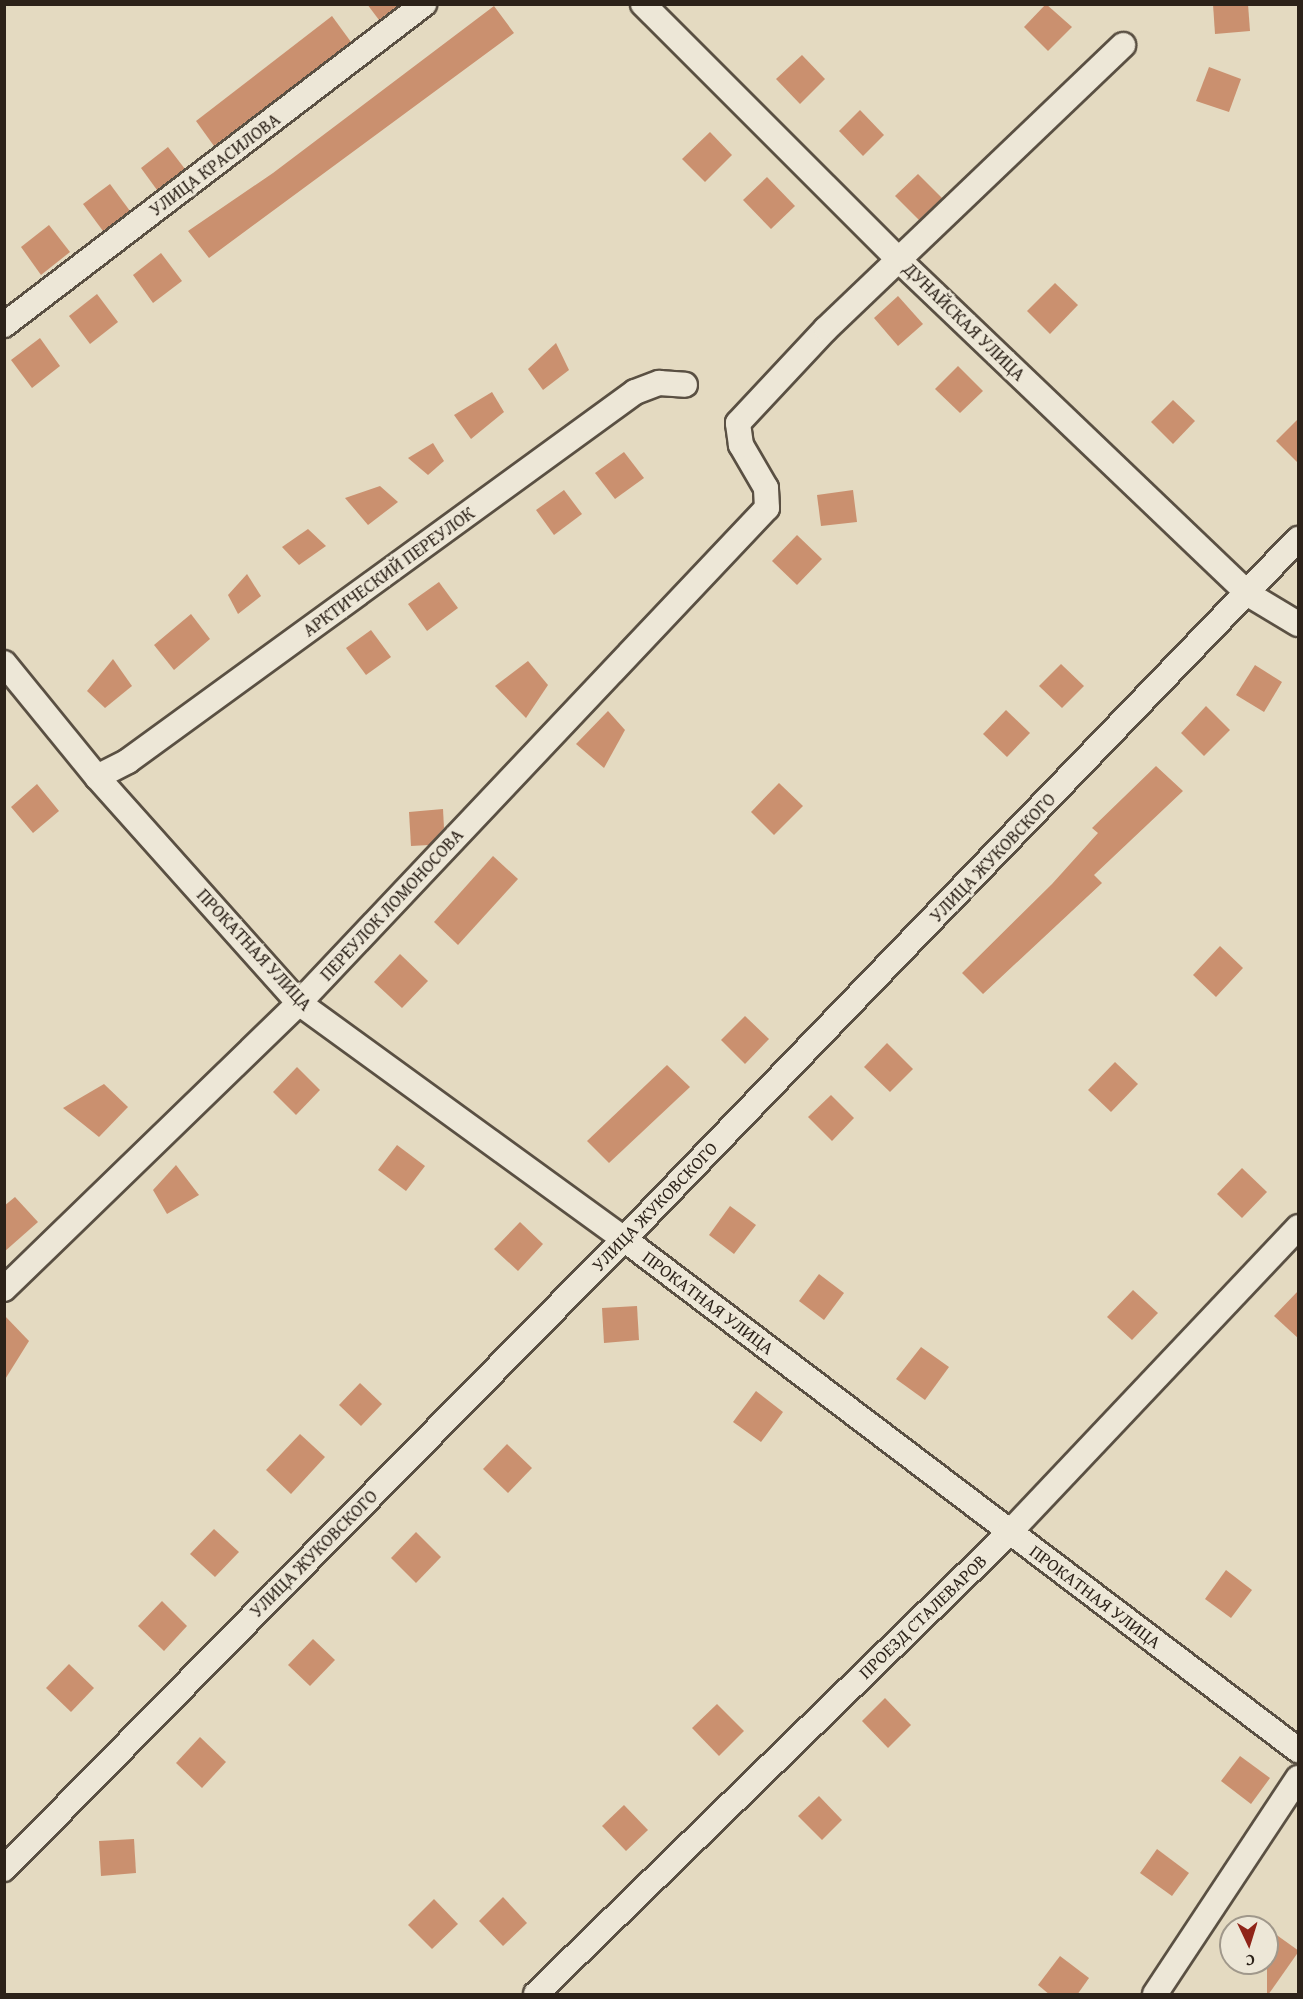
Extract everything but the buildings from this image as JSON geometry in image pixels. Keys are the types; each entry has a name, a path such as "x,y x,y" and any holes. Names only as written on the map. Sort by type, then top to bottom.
{"street":[{"name":"УЛИЦА КРАСИЛОВА","path":"4,325 424,4"},
{"name":"ДУНАЙСКАЯ УЛИЦА","path":"643,4 900,262 1248,594 1299,624"},
{"path":"900,262 1123,45"},
{"name":"ПЕРЕУЛОК ЛОМОНОСОВА","path":"4,1289 299,1003 766,508 766,488 741,445 738,423 826,329 900,262"},
{"name":"АРКТИЧЕСКИЙ ПЕРЕУЛОК","path":"97,777 128,761 634,392 659,383 685,385"},
{"name":"УЛИЦА ЖУКОВСКОГО","path":"4,1869 624,1239 1299,539"},
{"name":"ПРОКАТНАЯ УЛИЦА","path":"4,663 97,777 299,1003 624,1239 1009,1533 1299,1750"},
{"name":"ПРОЕЗД СТАЛЕВАРОВ","path":"536,1995 1009,1533 1299,1227"},
{"path":"1155,1995 1299,1778"}]}
